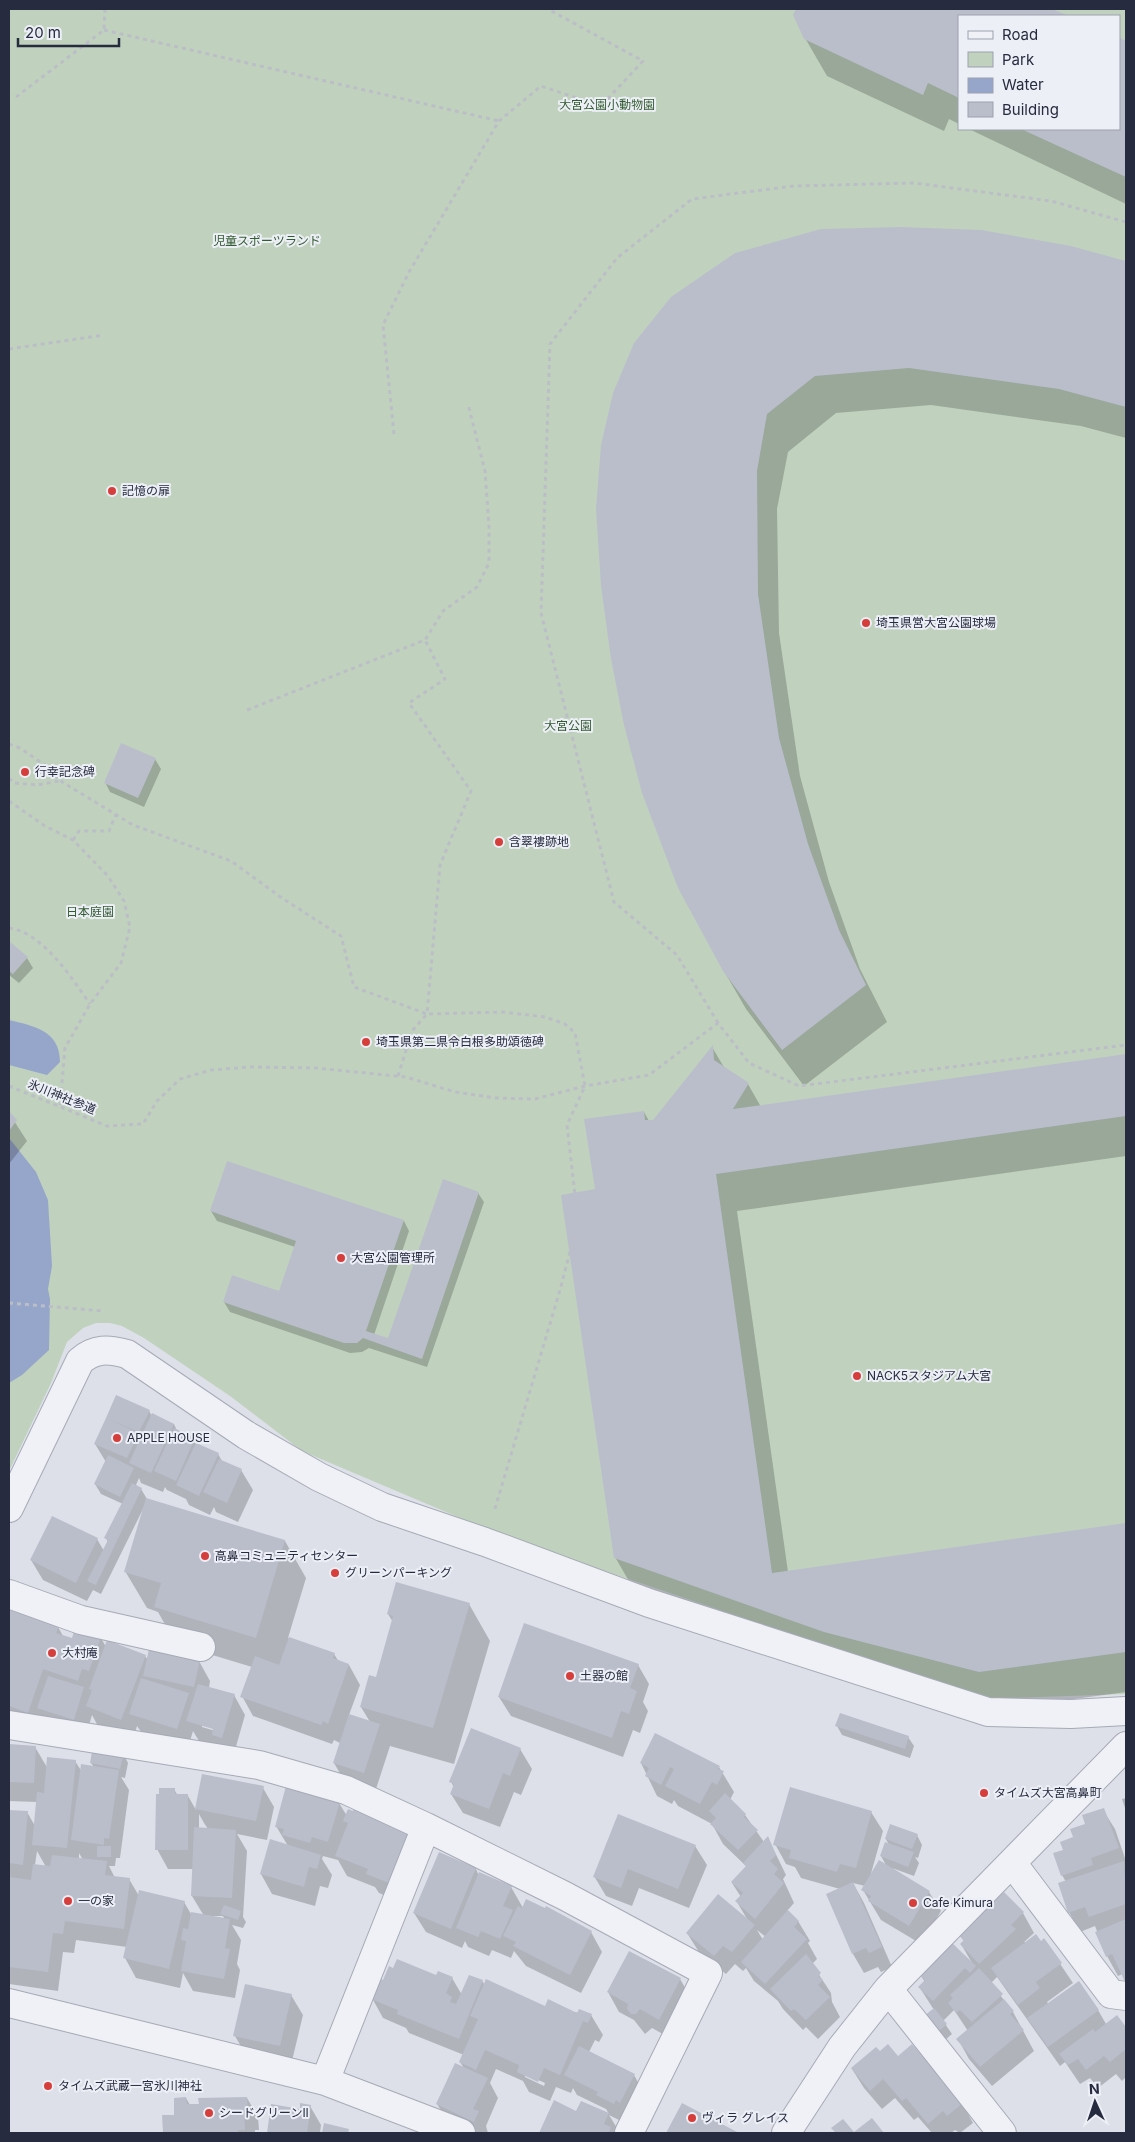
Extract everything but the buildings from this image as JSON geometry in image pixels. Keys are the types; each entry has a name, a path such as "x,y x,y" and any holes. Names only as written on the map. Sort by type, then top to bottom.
{"street":[{"path":"9,1508 80,1361 89,1353 102,1349 127,1354 246,1435 319,1477 382,1506 649,1603 988,1712 1071,1714 1126,1711"},
{"path":"9,1594 81,1620 201,1647"},
{"path":"9,1725 258,1765 346,1790 426,1826 565,1896 708,1973 629,2133"},
{"path":"786,2133 842,2047 888,1989 1013,1864 1126,1746"},
{"path":"325,2081 426,1826"},
{"path":"1013,1864 1111,1994 1126,1996"},
{"path":"888,1989 1002,2133"},
{"path":"9,2003 325,2081 461,2133"}],"path":[{"path":"16,97 104,30 105,9"},
{"path":"394,434 383,325 409,272 499,121 541,86 601,106 643,61 548,9"},
{"path":"104,30 499,121"},
{"path":"1126,222 1051,201 914,182 793,186 692,199 617,258 550,344 541,613 614,902 677,955 718,1023 749,1063 799,1086 1126,1044"},
{"path":"9,349 104,335"},
{"path":"246,710 425,640 443,611 476,587 489,563 489,526 485,471 468,404"},
{"path":"425,640 446,679 410,703 471,791 440,865 427,1014 412,1031 398,1076 455,1092 496,1098 535,1099 585,1086 649,1075 718,1023"},
{"path":"9,744 20,748 45,765 59,780 133,825 232,861 282,898 341,936 354,987 427,1014 503,1012 545,1017 565,1024 575,1033 585,1086 567,1125 578,1221 560,1290 485,1542"},
{"path":"9,778 14,783 38,785 59,780"},
{"path":"9,801 45,826 73,840 108,876 124,901 130,926 121,963 90,1004 65,1048 60,1105"},
{"path":"73,840 79,831 109,832 116,814"},
{"path":"9,928 16,928 35,938 68,971 90,1004"},
{"name":"氷川神社参道","path":"9,1086 60,1105 107,1126 143,1124 157,1101 180,1079 211,1070 272,1067 398,1076"},
{"path":"9,1303 103,1311"}],"green space":[{"name":"大宮公園","path":"9,9 1126,9 1126,1694 982,1699 505,1537 302,1451 230,1396 144,1338 122,1326 110,1323 96,1323 83,1328 67,1342 51,1383 9,1471"}],"water":[{"path":"9,1020 44,1031 55,1043 59,1051 60,1062 47,1075 9,1065"},
{"path":"9,1138 36,1172 48,1200 52,1266 48,1289 50,1299 49,1350 22,1375 9,1383"}],"place":[{"name":"記憶の扉","path":"112,491"},
{"name":"埼玉県営大宮公園球場","path":"866,623"},
{"name":"行幸記念碑","path":"25,772"},
{"name":"含翠褸跡地","path":"499,842"},
{"name":"埼玉県第二県令白根多助頌徳碑","path":"366,1042"},
{"name":"大宮公園管理所","path":"341,1258"},
{"name":"NACK5スタジアム大宮","path":"857,1376"},
{"name":"APPLE HOUSE","path":"117,1438"},
{"name":"高鼻コミュニティセンター","path":"205,1556"},
{"name":"グリーンパーキング","path":"335,1573"},
{"name":"大村庵","path":"52,1653"},
{"name":"土器の館","path":"570,1676"},
{"name":"タイムズ大宮高鼻町","path":"984,1793"},
{"name":"一の家","path":"68,1901"},
{"name":"Cafe Kimura","path":"913,1903"},
{"name":"タイムズ武蔵一宮氷川神社","path":"48,2086"},
{"name":"シードグリーンII","path":"209,2113"},
{"name":"ヴィラ グレイス","path":"692,2118"}],"park label":[{"name":"大宮公園小動物園","path":"607,105"},
{"name":"児童スポーツランド","path":"267,241"},
{"name":"日本庭園","path":"90,912"}]}
